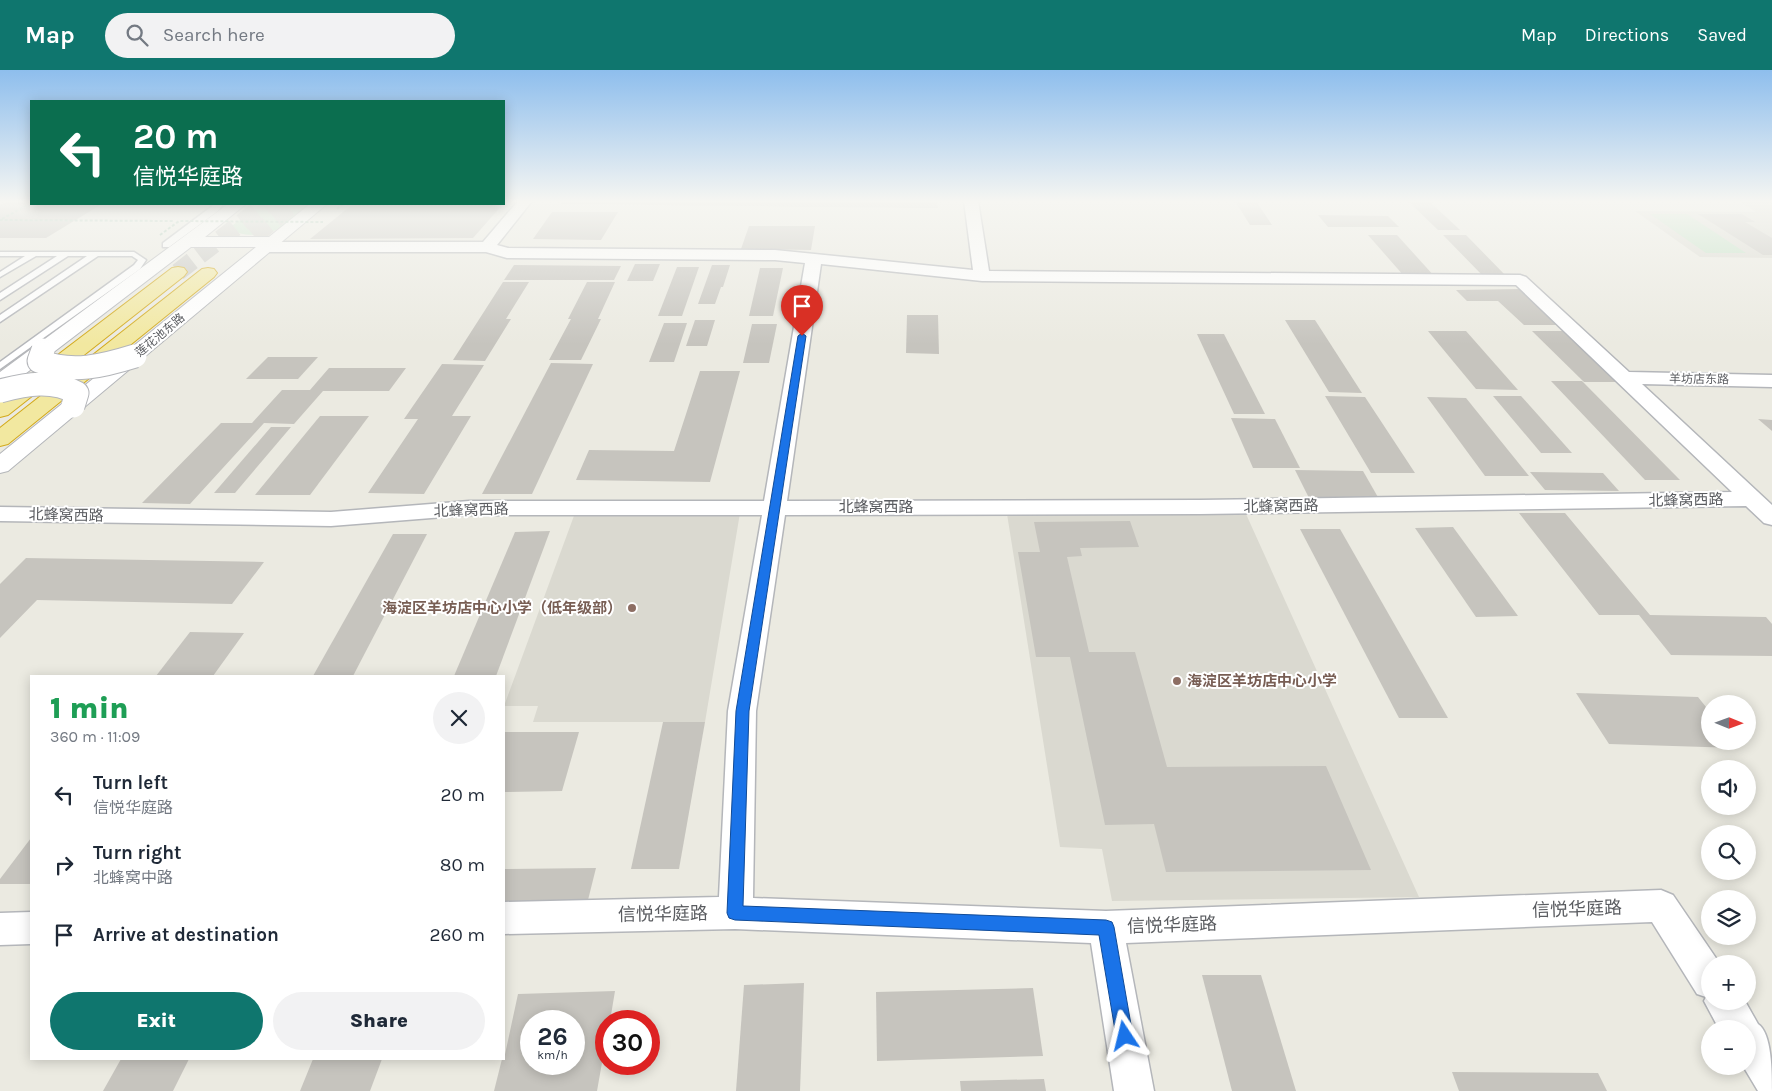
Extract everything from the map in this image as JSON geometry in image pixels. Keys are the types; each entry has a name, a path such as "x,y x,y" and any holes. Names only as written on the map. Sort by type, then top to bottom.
{"highway":[{"path":"0,410 178,272"},
{"name":"莲花池东路","path":"0,439 208,273"}],"street":[{"path":"0,375 169,249"},
{"path":"0,382 178,249"},
{"name":"莲花池东路","path":"0,466 263,249"},
{"path":"492,249 507,253 814,258 982,276 1520,280 1772,518"},
{"path":"978,249 982,276"},
{"path":"735,913 742,711 814,258"},
{"path":"43,350 39,361 50,366 70,369 103,366 135,356"},
{"name":"羊坊店东路","path":"1625,378 1772,381"},
{"path":"0,390 18,386 52,384 68,387 77,393 73,406"},
{"name":"北蜂窝西路","path":"0,514 331,518 469,508 1200,508 1752,499"},
{"name":"信悦华庭路","path":"505,918 735,913 1106,927 1661,906 1701,967"},
{"path":"1106,927 1134,1091"},
{"path":"0,929 30,928"},
{"path":"1756,1052 1772,1077"}],"lane":[{"path":"0,275 34,254"},
{"path":"0,297 66,254"},
{"path":"0,319 96,254"},
{"path":"0,366 136,267 142,260 134,254 2,255"}],"shaded area":[{"path":"1688,249 1772,249 1772,258 1700,257"},
{"name":"海淀区羊坊店中心小学（低年级部）","path":"575,513 740,513 705,722 533,722 538,706 505,706"},
{"name":"海淀区羊坊店中心小学","path":"1007,514 1246,514 1419,897 1112,901 1102,849 1060,847"}],"green space":[{"path":"1700,249 1739,249 1746,253 1706,253"}],"building":[{"path":"741,249 811,249 811,250"},
{"path":"1380,249 1409,249 1435,277 1404,276"},
{"path":"1456,249 1479,249 1508,278 1484,277"},
{"path":"1753,249 1772,249 1772,255 1763,255"},
{"path":"635,264 660,264 653,281 627,281"},
{"path":"514,265 621,266 614,280 504,280"},
{"path":"712,265 730,265 715,304 698,304"},
{"path":"677,267 699,267 682,316 658,316"},
{"path":"760,268 783,268 773,316 749,316"},
{"path":"503,282 529,282 506,319 511,319 485,361 453,360"},
{"path":"587,282 615,282 598,319 601,319 581,360 549,360 571,319 568,319"},
{"path":"1521,289 1561,325 1524,325 1498,301 1467,301 1456,290"},
{"path":"907,315 938,315 939,354 906,353"},
{"path":"695,320 715,320 707,346 686,346"},
{"path":"1285,320 1315,320 1362,393 1329,392"},
{"path":"664,323 687,323 674,362 649,362"},
{"path":"752,324 777,324 769,363 743,363"},
{"path":"1428,331 1466,331 1518,390 1476,389"},
{"path":"1532,331 1565,331 1619,382 1584,382"},
{"path":"1197,334 1224,334 1265,414 1234,414"},
{"path":"268,357 318,357 298,379 246,379"},
{"path":"551,363 593,364 532,494 482,494"},
{"path":"442,364 484,365 452,416 471,416 424,494 368,493 418,419 404,419"},
{"path":"329,368 406,368 389,391 323,391 294,424 264,423 190,504 142,503 221,423 252,423 282,390 310,390"},
{"path":"700,371 740,371 710,482 576,480 589,450 674,451"},
{"path":"1551,381 1582,381 1680,480 1645,480"},
{"path":"1325,396 1365,397 1415,473 1371,473"},
{"path":"1493,396 1521,396 1572,453 1541,453"},
{"path":"1427,397 1466,398 1529,476 1485,476"},
{"path":"320,416 369,416 310,495 255,495"},
{"path":"1231,418 1275,419 1300,468 1253,468"},
{"path":"1758,419 1772,420 1772,431"},
{"path":"271,427 291,427 235,493 214,493"},
{"path":"1295,470 1363,471 1379,499 1309,498"},
{"path":"1530,472 1603,473 1619,491 1545,490"},
{"path":"1519,513 1565,513 1650,615 1766,617 1772,624 1772,656 1671,655 1639,615 1599,615"},
{"path":"1130,521 1139,547 1080,548 1082,556 1067,557 1089,652 1135,652 1167,767 1326,766 1371,870 1166,872 1154,824 1105,825 1070,657 1036,657 1018,552 1040,552 1034,522"},
{"path":"1453,527 1518,616 1476,617 1415,528"},
{"path":"1300,529 1340,529 1448,718 1399,718"},
{"path":"550,531 496,675 454,675 515,532"},
{"path":"393,534 427,534 354,675 314,675"},
{"path":"26,558 264,562 232,604 37,600 0,638 0,584"},
{"path":"190,632 244,633 214,675 157,675"},
{"path":"1576,693 1698,697 1701,701 1701,747 1609,744"},
{"path":"663,722 705,722 679,869 631,869"},
{"path":"505,732 579,732 562,791 505,792"},
{"path":"30,839 30,884 0,884 0,879"},
{"path":"596,868 584,916 505,917 505,869"},
{"path":"1202,975 1261,975 1296,1091 1232,1091"},
{"path":"804,983 800,1091 736,1091 744,985"},
{"path":"1033,988 1043,1056 877,1061 876,992"},
{"path":"615,991 612,1010 595,1010 595,1075 600,1075 597,1091 494,1091 502,1060 505,1060 518,994"},
{"path":"120,1060 188,1060 173,1091 103,1091"},
{"path":"313,1060 382,1060 370,1091 300,1091"},
{"path":"1452,1072 1598,1073 1607,1091 1459,1091"},
{"path":"1044,1079 1046,1091 961,1091 960,1081"}],"tunnel":[{"path":"178,272 208,249"}],"place":[{"name":"海淀区羊坊店中心小学（低年级部）","path":"632,608"},
{"name":"海淀区羊坊店中心小学","path":"1177,681"}],"route":[{"path":"802,336 742,711 735,913 1106,927 1125,1036"}]}
